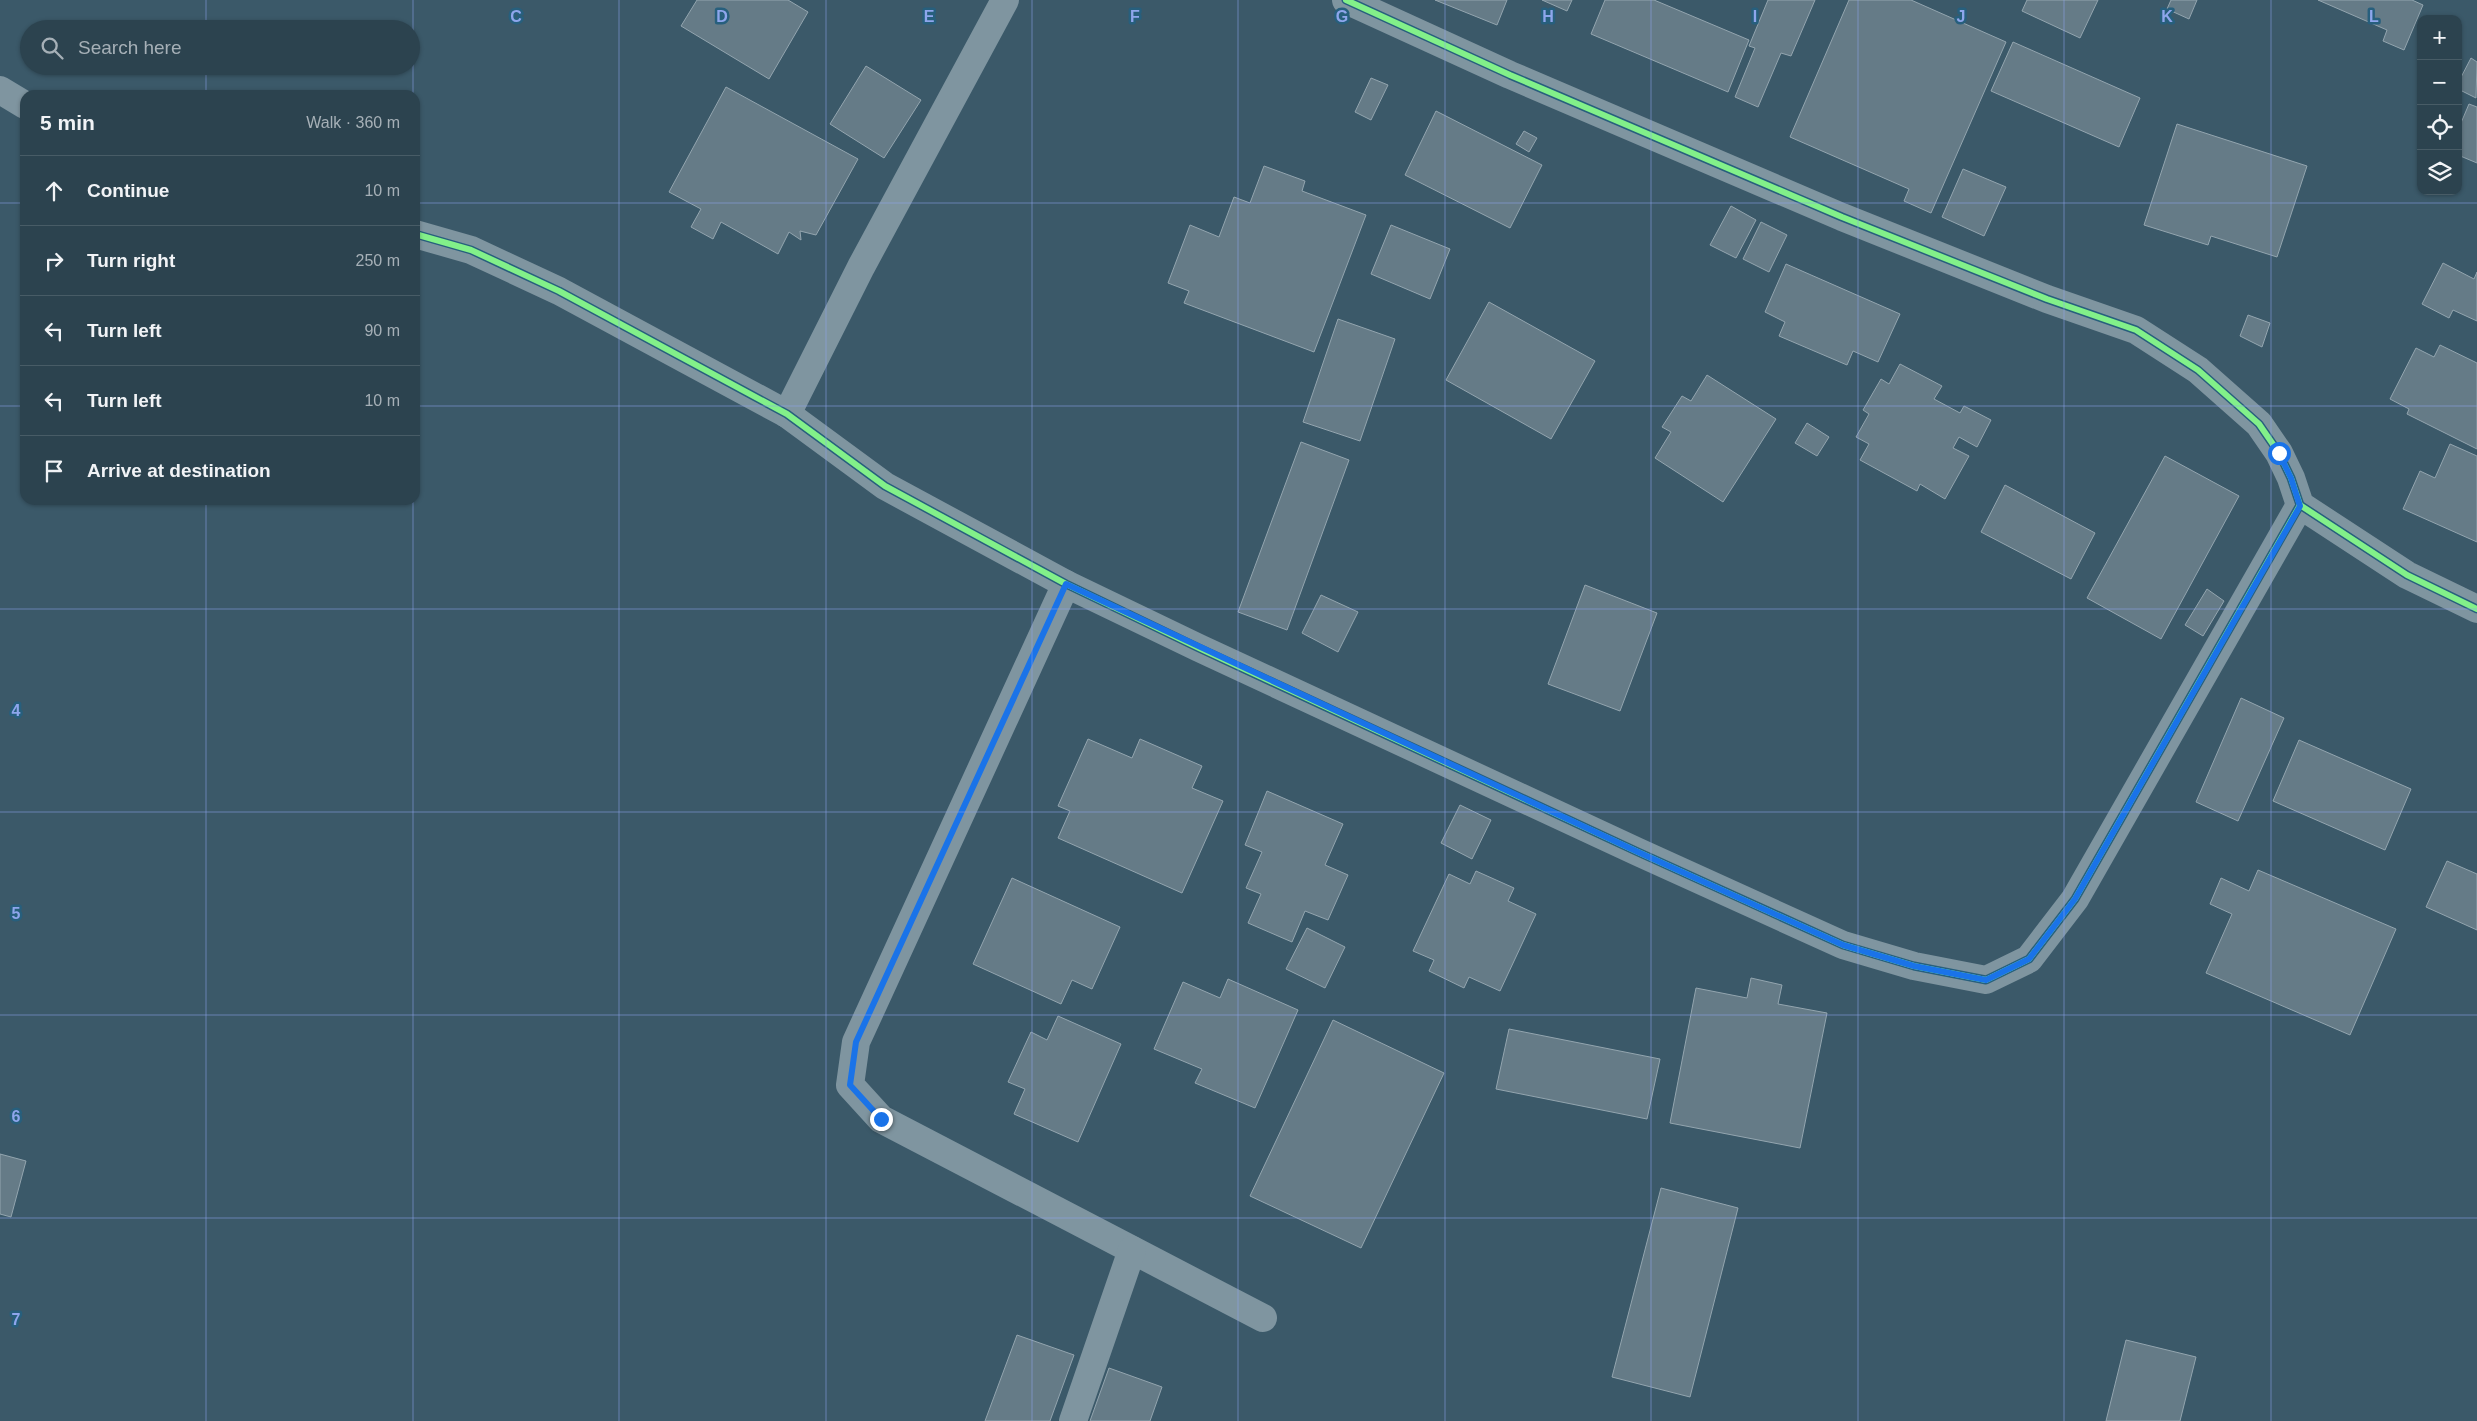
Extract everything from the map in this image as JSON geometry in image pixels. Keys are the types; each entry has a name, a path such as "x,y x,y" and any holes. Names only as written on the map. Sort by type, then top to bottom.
{"street":[{"path":"787,414 860,267 1005,0"},
{"path":"1346,0 1510,75 1842,217 2047,299 2136,330 2198,370 2259,424 2279,453 2291,478 2300,506 2408,575 2477,609"},
{"path":"0,90 20,101"},
{"path":"420,235 471,250 558,291 787,414 885,486 1066,584 1638,852 1843,945 1914,966 1986,980 2029,959 2075,899 2300,506"},
{"path":"1066,584 856,1042 850,1085 881,1119 1263,1318"},
{"path":"1073,1421 1132,1250"}],"building":[{"path":"697,0 788,0 808,12 769,79 681,26"},
{"path":"1435,0 1507,0 1497,25"},
{"path":"1542,0 1572,0 1567,11"},
{"path":"1605,0 1654,0 1749,40 1728,92 1591,34"},
{"path":"1768,0 1815,0 1791,56 1781,53 1758,107 1735,97 1755,48 1749,46"},
{"path":"1849,0 1911,0 2006,42 1931,213 1904,201 1909,189 1790,137"},
{"path":"2027,0 2098,0 2080,38 2022,11"},
{"path":"2171,0 2197,0 2189,19 2167,9"},
{"path":"2318,0 2412,0 2423,5 2419,15 2417,15 2404,50 2383,41 2387,30"},
{"path":"2013,42 2140,98 2119,147 1991,91"},
{"path":"2471,58 2477,62 2476,98 2462,91 2462,75"},
{"path":"866,66 921,100 884,158 830,124"},
{"path":"1371,78 1388,85 1371,120 1355,112"},
{"path":"726,87 858,159 816,235 800,231 801,240 789,232 778,254 721,222 713,239 691,227 701,209 669,192"},
{"path":"2469,104 2477,107 2477,163 2462,157 2462,121"},
{"path":"1436,111 1542,165 1510,228 1405,175"},
{"path":"2177,124 2307,166 2277,257 2211,236 2208,245 2144,225"},
{"path":"1524,131 1537,138 1529,152 1516,144"},
{"path":"1264,166 1305,181 1302,191 1366,215 1314,352 1184,303 1189,291 1168,283 1190,225 1219,237 1234,197 1250,203"},
{"path":"1963,169 2006,187 1984,236 1942,217"},
{"path":"1731,206 1756,220 1736,258 1710,245"},
{"path":"1761,222 1787,235 1769,272 1743,259"},
{"path":"1391,225 1450,249 1430,299 1371,274"},
{"path":"2443,263 2474,279 2477,272 2477,321 2453,310 2449,318 2422,304"},
{"path":"1786,264 1900,314 1878,362 1853,351 1847,365 1779,336 1785,322 1765,312"},
{"path":"1489,302 1595,361 1551,439 1446,380"},
{"path":"2248,315 2270,323 2262,347 2240,336"},
{"path":"1338,319 1395,339 1360,441 1303,422"},
{"path":"2440,345 2477,363 2477,449 2407,414 2409,409 2390,399 2416,348 2434,357"},
{"path":"1900,364 1942,386 1934,399 1960,413 1964,406 1991,420 1977,447 1959,437 1953,448 1969,456 1945,499 1920,484 1917,491 1860,460 1869,444 1856,437 1869,414 1863,410 1881,379 1889,384"},
{"path":"1707,375 1776,419 1723,502 1655,458 1671,432 1662,427 1682,396 1691,401"},
{"path":"1807,423 1829,437 1817,456 1795,443"},
{"path":"1301,442 1349,460 1287,630 1238,612"},
{"path":"2450,444 2477,456 2477,542 2403,509 2420,471 2435,478"},
{"path":"2165,456 2239,496 2161,639 2087,598"},
{"path":"2005,485 2095,533 2071,579 1981,532"},
{"path":"1585,585 1657,613 1620,711 1548,684"},
{"path":"2207,589 2224,601 2203,636 2185,625"},
{"path":"1321,595 1358,612 1338,652 1302,633"},
{"path":"2241,698 2284,718 2238,821 2196,802"},
{"path":"1088,739 1132,758 1140,739 1202,766 1192,788 1223,801 1182,893 1058,838 1070,811 1058,806"},
{"path":"2299,740 2411,789 2385,850 2273,801"},
{"path":"1267,791 1343,824 1325,865 1348,875 1328,920 1305,911 1292,942 1248,923 1261,894 1246,888 1262,852 1245,845"},
{"path":"1460,805 1491,820 1472,859 1441,843"},
{"path":"2447,861 2477,874 2477,930 2426,907"},
{"path":"2258,870 2396,929 2350,1035 2206,973 2232,914 2210,904 2221,878 2249,891"},
{"path":"1476,871 1514,888 1508,901 1536,914 1500,991 1469,977 1464,988 1429,971 1434,960 1413,951 1449,874 1470,884"},
{"path":"1012,878 1120,927 1092,989 1072,980 1061,1004 973,964"},
{"path":"1307,928 1345,947 1325,988 1286,969"},
{"path":"1751,978 1782,985 1778,1004 1827,1013 1800,1148 1670,1123 1696,988 1747,998"},
{"path":"1228,979 1298,1010 1255,1108 1195,1083 1202,1069 1154,1049 1183,982 1220,998"},
{"path":"1058,1016 1121,1044 1078,1142 1014,1114 1025,1089 1008,1082 1031,1032 1047,1040"},
{"path":"1333,1020 1444,1073 1361,1248 1250,1196"},
{"path":"1509,1029 1660,1059 1647,1119 1496,1089"},
{"path":"0,1154 26,1161 11,1217 0,1214"},
{"path":"1661,1188 1738,1208 1690,1397 1612,1377"},
{"path":"1017,1335 1074,1355 1050,1421 985,1421"},
{"path":"2126,1340 2196,1357 2180,1421 2106,1421"},
{"path":"1109,1368 1162,1387 1150,1421 1090,1421"}],"cycle path":[{"path":"1346,0 1510,75 1842,217 2047,299 2136,330 2198,370 2259,424 2279,453 2291,478 2300,505 2407,575 2477,609"},
{"path":"420,235 471,250 559,291 787,414 885,486 1066,584 1199,648 1843,945 1914,966 1986,980 2029,959 2075,899 2300,505"}],"route":[{"path":"881,1119 850,1085 856,1042 1066,584 1199,648 1638,852 1843,945 1914,966 1986,980 2029,959 2075,899 2183,713 2240,608 2284,536 2300,506 2291,478 2279,453"}]}
